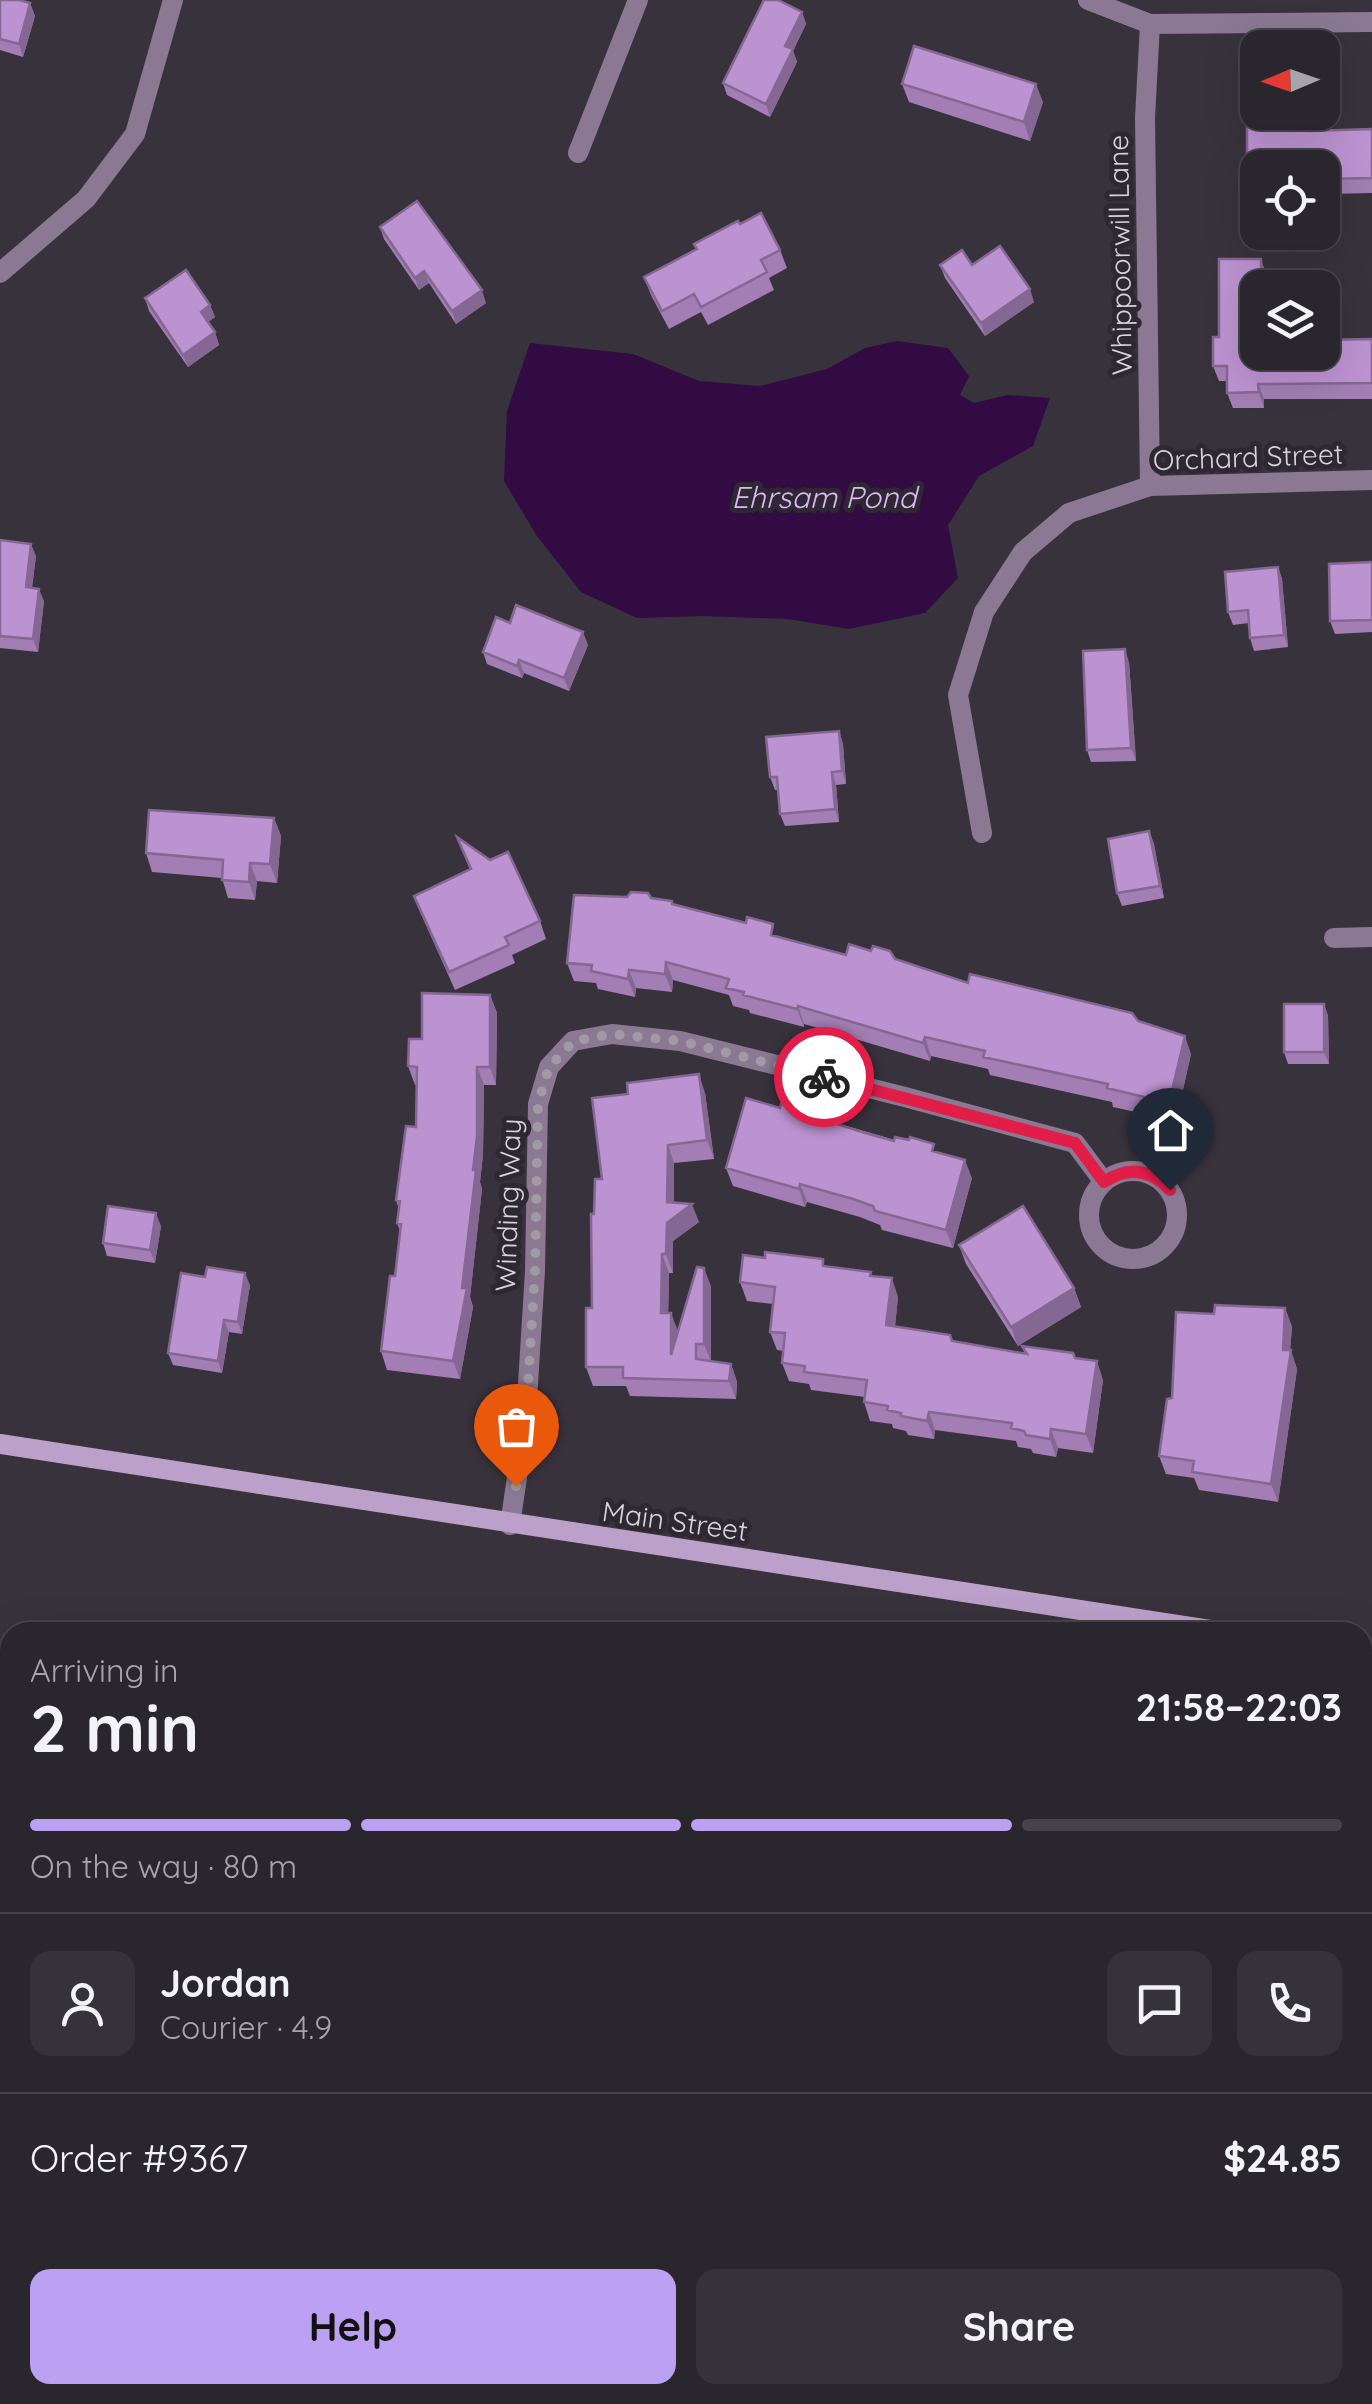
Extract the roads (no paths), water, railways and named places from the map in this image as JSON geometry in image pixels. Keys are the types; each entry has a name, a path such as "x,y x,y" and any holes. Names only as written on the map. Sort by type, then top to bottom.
{"main road":[{"name":"Main Street","path":"0,1444 1156,1622"}],"street":[{"path":"0,273 86,199 136,134 173,0"},
{"path":"578,154 638,0"},
{"path":"1088,0 1150,24 1372,22"},
{"name":"Whippoorwill Lane","path":"1150,24 1145,118 1150,486"},
{"name":"Orchard Street","path":"982,833 958,695 984,612 1023,552 1069,514 1150,486 1372,480"},
{"path":"1334,938 1372,938"},
{"name":"Winding Way","path":"510,1525 527,1398 535,1271 538,1104 549,1067 574,1041 612,1034 680,1041 905,1097 1075,1143 1104,1182"},
{"path":"1131,1171 1160,1179 1176,1204 1174,1233 1166,1245 1154,1254 1126,1258 1112,1254 1099,1243 1091,1228 1090,1212 1094,1196 1104,1182 1131,1171"}],"water":[{"name":"Ehrsam Pond","path":"897,341 948,348 969,376 960,395 974,403 1008,395 1050,398 1033,446 979,476 948,525 958,578 925,613 849,629 788,619 637,618 581,592 537,536 504,481 507,411 530,343 633,354 699,381 760,386 827,369 865,348"}]}
